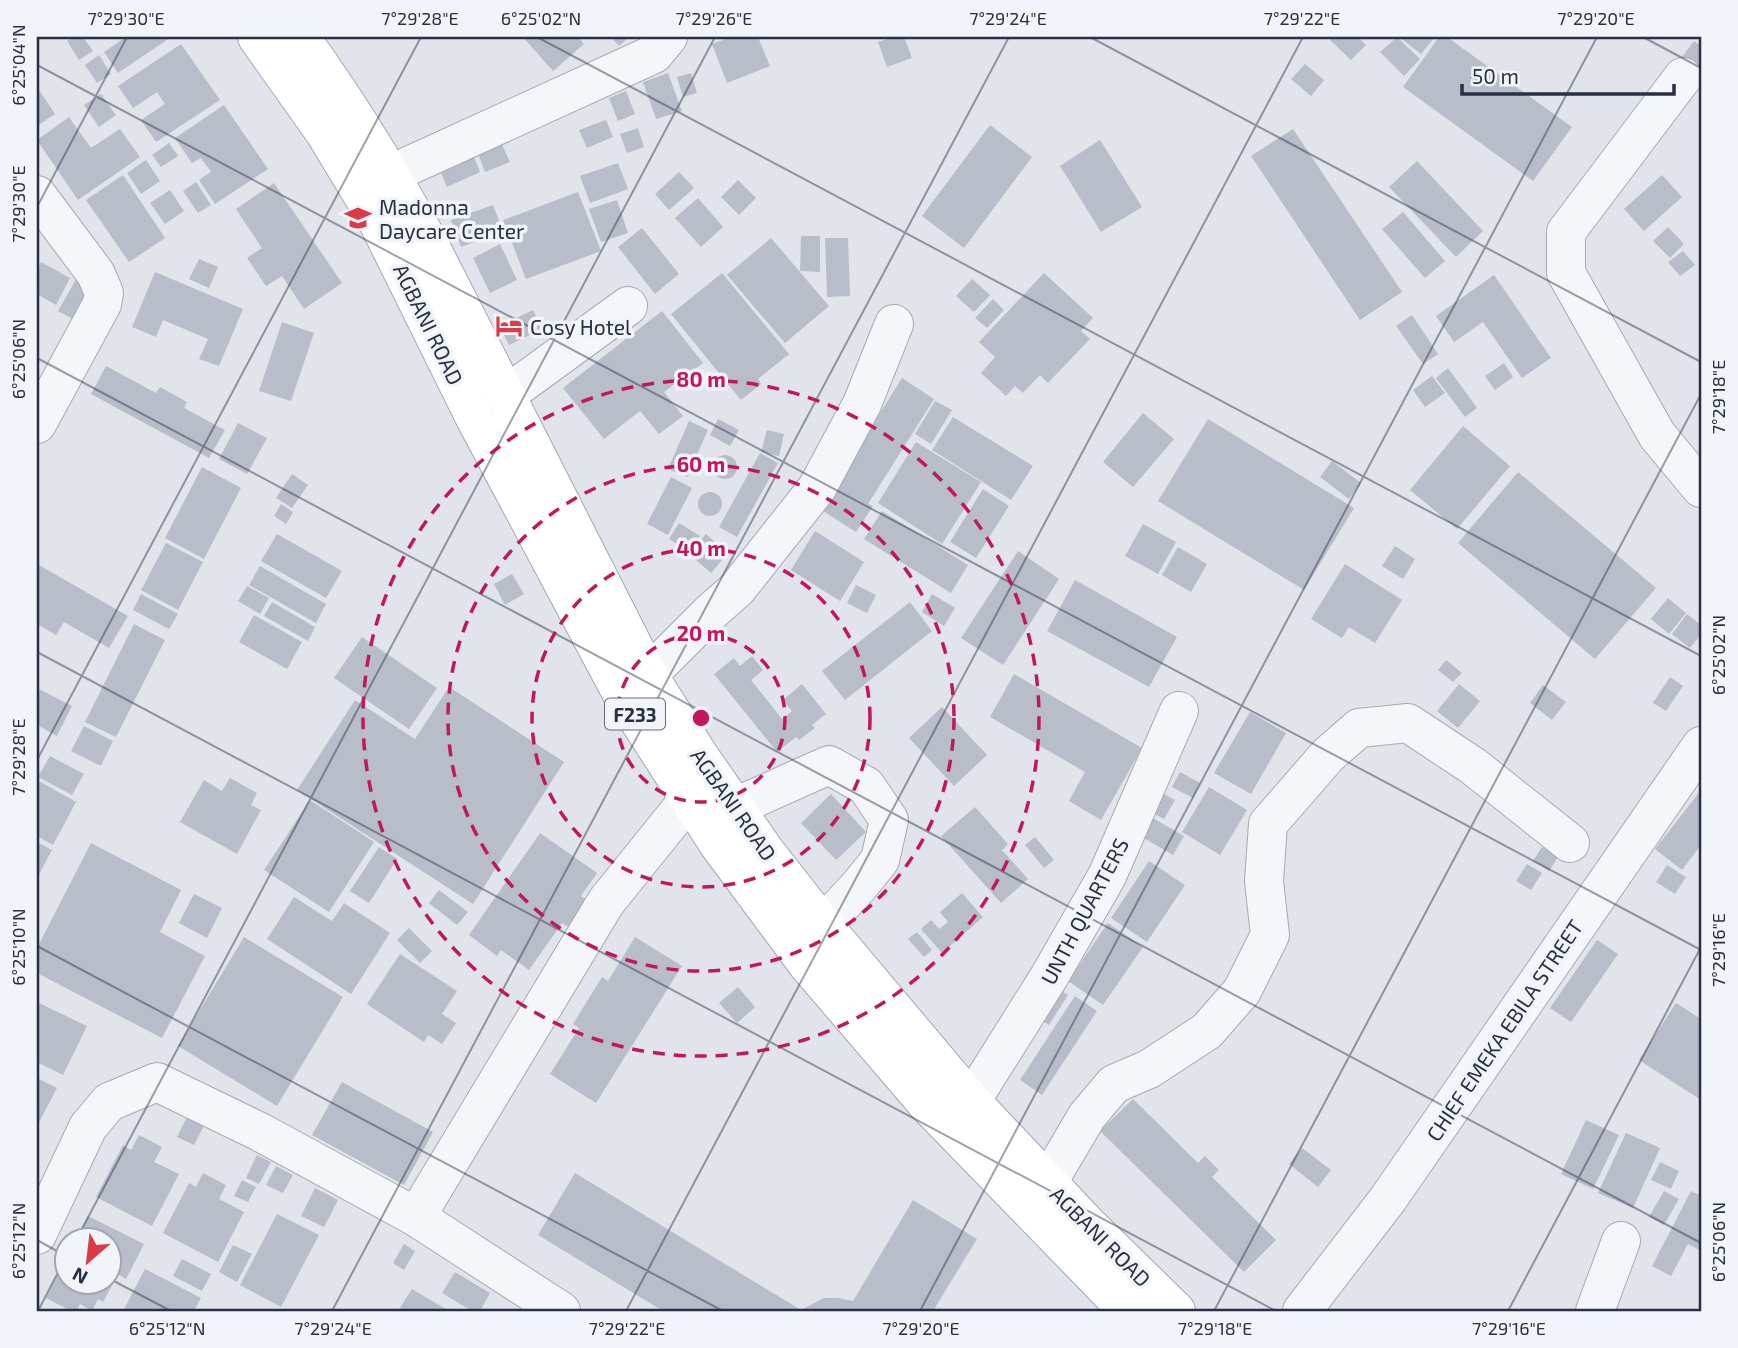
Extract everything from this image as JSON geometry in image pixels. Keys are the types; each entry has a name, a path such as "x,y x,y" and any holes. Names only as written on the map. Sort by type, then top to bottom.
{"main road":[{"name":"AGBANI ROAD","path":"257,37 325,133 375,216 475,418 622,694 719,845 808,965 927,1104 1128,1311"},
{"name":"AGBANI ROAD","path":"300,37 339,91 391,174 424,234 648,675 765,851 823,925 971,1101 1176,1311"}],"street":[{"path":"391,174 653,54 668,37"},
{"path":"1683,77 1566,232 1566,273 1657,435 1701,488"},
{"path":"37,195 96,274 104,293 102,304 37,424"},
{"path":"506,395 628,306"},
{"path":"648,675 737,589 817,488 862,404 894,324"},
{"name":"UNTH QUARTERS","path":"971,1101 1107,876 1179,711"},
{"path":"1048,1182 1087,1116 1114,1084 1149,1069 1207,1031 1242,991 1270,935 1264,881 1268,824 1328,755 1359,728 1408,723 1473,766 1570,842"},
{"name":"CHIEF EMEKA EBILA STREET","path":"1302,1311 1388,1199 1701,746"},
{"path":"735,807 829,765 866,786 889,820 880,860 823,925"},
{"path":"416,1217 607,902 689,799"},
{"path":"37,1235 88,1127 109,1102 158,1082 260,1132 416,1217 561,1311"},
{"path":"1595,1311 1621,1241"}],"building":[{"path":"73,37 83,37 93,51 79,60 67,41"},
{"path":"126,37 171,37 118,73 104,52"},
{"path":"523,37 578,37 584,44 553,71"},
{"path":"611,37 629,37 619,46"},
{"path":"731,37 758,37 770,66 727,83 712,44"},
{"path":"904,37 912,58 887,67 878,42"},
{"path":"1333,37 1358,37 1366,45 1351,60 1330,40"},
{"path":"1397,37 1420,59 1404,76 1380,52"},
{"path":"1399,37 1435,37 1421,54"},
{"path":"1439,37 1447,37 1572,127 1533,181 1403,87"},
{"path":"1694,41 1701,46 1701,64 1690,79 1674,68"},
{"path":"181,44 220,100 156,142 141,120 165,104 157,92 133,108 118,86"},
{"path":"99,55 111,74 97,83 85,65"},
{"path":"1305,64 1324,80 1311,96 1291,79"},
{"path":"668,73 682,111 656,119 643,82"},
{"path":"691,73 697,93 683,97 677,77"},
{"path":"37,87 55,114 37,126"},
{"path":"626,91 635,114 618,121 609,98"},
{"path":"101,94 116,115 99,127 84,105"},
{"path":"224,105 268,169 215,204 199,180 211,172 201,158 192,163 175,138"},
{"path":"69,117 91,148 120,129 140,157 78,200 37,140"},
{"path":"606,120 613,137 587,148 579,130"},
{"path":"990,125 1032,157 964,248 922,216"},
{"path":"638,128 644,147 627,153 620,134"},
{"path":"1293,129 1402,292 1360,320 1251,156"},
{"path":"499,138 510,162 485,172 476,148"},
{"path":"1100,140 1142,207 1101,232 1060,166"},
{"path":"169,143 178,156 161,167 152,155"},
{"path":"471,150 480,172 447,187 438,166"},
{"path":"146,160 160,181 141,194 127,173"},
{"path":"1417,161 1483,231 1456,257 1389,187"},
{"path":"618,163 628,189 590,203 580,176"},
{"path":"679,172 694,188 669,210 655,194"},
{"path":"123,175 165,238 129,262 86,200"},
{"path":"1662,175 1682,197 1644,231 1624,209"},
{"path":"738,180 756,198 739,215 721,197"},
{"path":"196,182 211,205 198,213 183,191"},
{"path":"274,183 342,283 304,309 282,276 266,286 247,258 262,248 236,209"},
{"path":"170,190 184,211 165,224 150,203"},
{"path":"578,192 601,251 526,279 503,220"},
{"path":"698,198 723,227 701,247 675,218"},
{"path":"617,200 628,233 601,242 589,209"},
{"path":"493,205 503,231 461,247 451,220"},
{"path":"1403,212 1445,261 1425,278 1382,229"},
{"path":"1668,227 1684,244 1670,258 1653,241"},
{"path":"642,228 679,274 655,294 618,247"},
{"path":"801,236 820,236 820,272 800,271"},
{"path":"771,238 829,306 785,343 727,275"},
{"path":"825,238 848,238 850,296 827,297"},
{"path":"500,244 517,280 490,293 473,258"},
{"path":"1683,251 1695,265 1680,276 1668,262"},
{"path":"199,259 218,267 209,288 189,279"},
{"path":"41,262 70,278 56,305 37,294 37,270"},
{"path":"155,272 243,309 219,366 199,359 208,339 163,320 156,337 132,327"},
{"path":"722,273 789,354 758,379 761,384 741,400 671,314"},
{"path":"1044,273 1093,318 1081,331 1090,339 1048,383 1040,375 1023,393 1015,386 1006,396 981,373 995,357 979,342"},
{"path":"79,274 100,285 80,323 58,311"},
{"path":"1494,275 1551,358 1522,378 1483,322 1454,342 1436,316"},
{"path":"972,279 990,295 974,312 956,296"},
{"path":"993,299 1004,310 987,328 975,318"},
{"path":"533,310 542,329 509,345 499,326"},
{"path":"662,311 703,363 664,392 683,416 659,434 640,411 604,439 563,388"},
{"path":"1412,315 1438,354 1423,364 1396,326"},
{"path":"282,322 314,333 291,401 259,391"},
{"path":"1504,363 1513,377 1495,390 1485,376"},
{"path":"106,366 156,393 160,387 187,402 184,408 225,430 209,458 91,394"},
{"path":"1448,368 1477,408 1465,417 1436,378"},
{"path":"1432,376 1445,393 1425,407 1413,390"},
{"path":"902,378 934,399 868,504 873,506 856,532 820,509"},
{"path":"935,401 952,410 931,444 915,434"},
{"path":"1143,413 1174,439 1133,487 1103,462"},
{"path":"953,417 1033,466 1011,500 932,450"},
{"path":"718,419 739,430 730,446 710,435"},
{"path":"1208,419 1354,508 1304,590 1158,501"},
{"path":"689,421 708,430 687,477 668,469"},
{"path":"238,423 267,438 247,474 219,459"},
{"path":"1463,426 1510,466 1457,529 1410,490"},
{"path":"767,430 784,434 779,456 761,452"},
{"path":"916,442 981,482 942,544 878,503"},
{"path":"760,453 778,463 737,537 719,527"},
{"path":"725,455 734,458 737,467 734,476 725,479 716,476 713,467 716,458"},
{"path":"1332,461 1361,483 1349,499 1320,477"},
{"path":"202,467 241,488 204,559 165,538"},
{"path":"1518,472 1656,588 1595,659 1458,543"},
{"path":"292,474 308,485 292,508 276,498"},
{"path":"671,477 692,488 668,535 647,524"},
{"path":"983,489 1009,506 976,558 950,542"},
{"path":"705,492 715,492 722,499 722,509 715,516 705,516 698,509 698,499"},
{"path":"281,504 293,512 286,524 274,516"},
{"path":"882,511 968,565 951,593 864,539"},
{"path":"679,523 700,536 690,552 669,539"},
{"path":"1143,524 1176,542 1158,574 1125,556"},
{"path":"815,531 864,562 840,601 791,570"},
{"path":"277,534 342,571 326,598 261,561"},
{"path":"706,534 728,553 711,573 689,554"},
{"path":"166,543 203,562 178,610 141,590"},
{"path":"1395,546 1415,559 1403,579 1382,566"},
{"path":"1178,547 1207,564 1191,592 1162,575"},
{"path":"1018,551 1059,579 1003,665 961,638"},
{"path":"37,564 128,616 109,648 64,622 56,635 37,624"},
{"path":"1345,564 1402,600 1375,643 1349,627 1342,638 1311,619"},
{"path":"260,566 326,604 316,623 249,585"},
{"path":"512,574 524,594 505,605 494,584"},
{"path":"1075,580 1177,637 1149,687 1047,631"},
{"path":"856,585 876,595 867,613 847,603"},
{"path":"247,586 269,598 260,614 238,601"},
{"path":"141,594 178,614 169,629 133,610"},
{"path":"932,594 955,608 944,626 922,612"},
{"path":"1668,598 1686,613 1669,634 1651,619"},
{"path":"272,602 315,627 308,641 264,616"},
{"path":"910,602 932,631 845,700 822,671"},
{"path":"1687,614 1701,625 1701,634 1690,648 1672,634"},
{"path":"254,615 302,642 287,669 239,642"},
{"path":"134,624 165,640 116,737 85,722"},
{"path":"362,637 437,688 409,729 334,678"},
{"path":"752,656 763,670 751,680 782,719 792,711 783,700 802,684 826,714 812,725 815,728 799,740 796,737 777,752 714,674 734,658 740,666"},
{"path":"1446,660 1462,673 1453,682 1438,670"},
{"path":"1014,674 1142,748 1101,820 1069,801 1085,772 990,717"},
{"path":"1670,677 1683,686 1666,711 1653,703"},
{"path":"1459,684 1480,701 1458,728 1437,711"},
{"path":"1543,685 1566,702 1552,720 1530,703"},
{"path":"449,687 564,762 473,904 297,790 355,700 415,739"},
{"path":"37,688 72,706 57,736 37,725"},
{"path":"942,707 987,755 954,786 909,738"},
{"path":"1250,712 1286,733 1251,794 1214,773"},
{"path":"84,726 113,741 101,766 71,751"},
{"path":"50,756 84,774 72,795 38,777"},
{"path":"1180,772 1200,783 1193,798 1172,787"},
{"path":"230,778 257,793 251,805 261,810 237,854 180,822 204,780 222,791"},
{"path":"39,781 76,802 53,845 37,836"},
{"path":"1209,787 1247,810 1220,855 1182,832"},
{"path":"1157,790 1175,800 1164,819 1147,810"},
{"path":"1701,790 1701,845 1682,870 1655,849"},
{"path":"831,794 866,832 836,860 801,823"},
{"path":"310,800 374,842 329,912 264,870"},
{"path":"975,807 1008,844 1002,850 1028,879 1001,903 941,836"},
{"path":"1146,814 1184,836 1173,855 1135,833"},
{"path":"540,833 597,873 581,896 586,900 568,927 562,923 529,970 501,950 497,956 469,935"},
{"path":"1035,837 1054,860 1044,868 1025,845"},
{"path":"37,842 52,850 37,878"},
{"path":"91,843 181,890 160,932 205,956 162,1038 37,973 37,948"},
{"path":"379,847 397,859 369,903 350,891"},
{"path":"1542,847 1558,857 1549,871 1533,861"},
{"path":"1149,861 1185,885 1147,942 1111,918"},
{"path":"1527,864 1542,873 1531,890 1516,881"},
{"path":"1667,865 1686,877 1675,894 1656,882"},
{"path":"439,890 468,912 457,925 429,903"},
{"path":"962,893 983,917 942,953 921,929 931,920 939,929 948,922 940,912"},
{"path":"194,894 222,908 207,938 179,923"},
{"path":"294,897 332,921 344,903 390,933 351,994 267,939"},
{"path":"1108,923 1143,947 1103,1005 1068,981"},
{"path":"409,928 432,951 420,963 397,940"},
{"path":"917,932 932,950 924,957 908,939"},
{"path":"244,937 343,997 277,1106 178,1046"},
{"path":"635,937 682,966 596,1103 550,1074 579,1028 573,1024 602,977 608,981"},
{"path":"1597,940 1618,954 1571,1022 1550,1008"},
{"path":"400,954 457,991 442,1014 456,1023 442,1044 428,1035 424,1042 367,1004"},
{"path":"738,987 755,1007 737,1023 719,1003"},
{"path":"1057,988 1068,995 1049,1025 1038,1018"},
{"path":"1075,996 1097,1011 1042,1095 1020,1080"},
{"path":"37,1002 87,1026 63,1075 37,1062"},
{"path":"1676,1003 1701,1019 1701,1100 1639,1060"},
{"path":"37,1078 57,1088 37,1126"},
{"path":"342,1082 433,1132 404,1185 312,1135"},
{"path":"1133,1099 1198,1163 1205,1156 1219,1170 1212,1177 1276,1240 1244,1272 1100,1131"},
{"path":"189,1113 206,1122 194,1145 177,1137"},
{"path":"1586,1120 1619,1135 1593,1189 1561,1174"},
{"path":"1626,1133 1660,1148 1633,1208 1598,1193"},
{"path":"139,1135 162,1147 154,1162 179,1174 152,1226 96,1197 123,1145 131,1150"},
{"path":"1302,1148 1331,1170 1318,1187 1289,1164"},
{"path":"257,1155 271,1162 259,1184 246,1178"},
{"path":"1660,1162 1679,1171 1671,1189 1651,1180"},
{"path":"276,1166 293,1175 283,1193 266,1185"},
{"path":"203,1173 226,1185 219,1199 244,1212 218,1262 163,1233 189,1183 196,1187"},
{"path":"575,1173 801,1310 824,1298 853,1301 913,1200 977,1239 933,1311 663,1311 538,1235"},
{"path":"242,1180 256,1187 248,1202 234,1196"},
{"path":"315,1188 338,1200 324,1227 301,1216"},
{"path":"1664,1191 1679,1199 1664,1225 1649,1217"},
{"path":"1691,1191 1701,1196 1701,1251 1688,1244 1671,1276 1652,1266"},
{"path":"277,1214 319,1235 281,1307 240,1285"},
{"path":"88,1216 108,1226 83,1226"},
{"path":"122,1233 144,1244 126,1279 122,1276"},
{"path":"404,1244 415,1251 404,1270 393,1263"},
{"path":"233,1245 252,1254 237,1282 219,1272"},
{"path":"182,1259 211,1274 202,1291 173,1276"},
{"path":"145,1269 201,1298 194,1311 123,1311"},
{"path":"455,1272 490,1293 480,1311 472,1311 442,1293"},
{"path":"52,1286 52,1296 106,1296 103,1302 98,1299 92,1311 80,1304 77,1311 71,1311 46,1298"},
{"path":"412,1289 449,1311 398,1311"}],"place":[{"name":"Madonna Daycare Center","path":"358,218"},
{"name":"Cosy Hotel","path":"509,326"}]}
